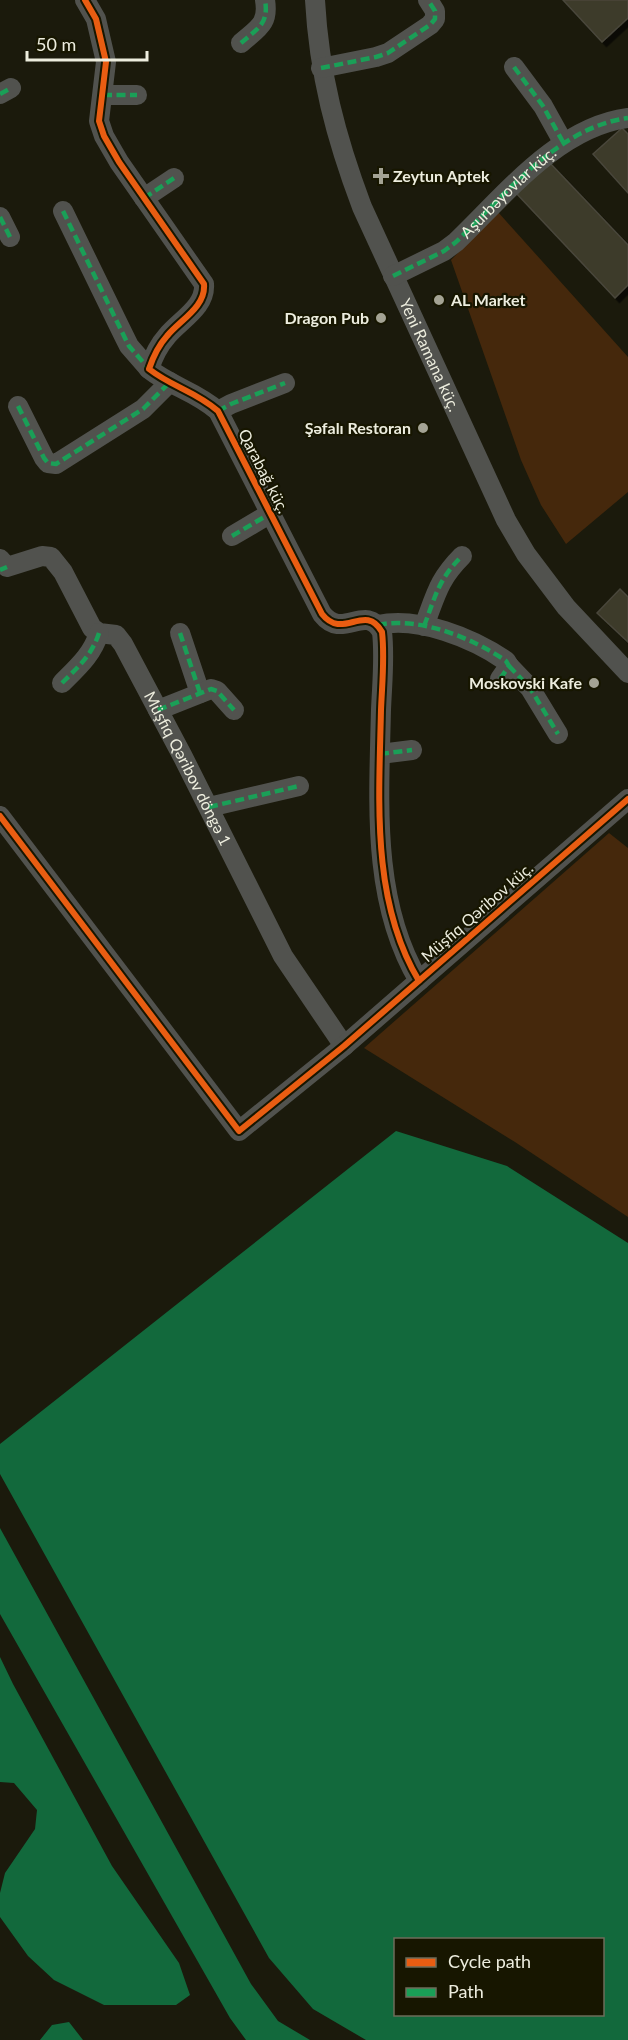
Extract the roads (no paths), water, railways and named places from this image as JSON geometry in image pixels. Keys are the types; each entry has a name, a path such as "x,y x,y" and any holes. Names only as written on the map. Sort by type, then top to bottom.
{"street":[{"path":"85,0 96,19 104,52 106,75 99,121 104,135 119,162 204,284 205,293 201,302 162,343 149,369"},
{"path":"241,43 264,23 267,12 265,0"},
{"name":"Yeni Ramana küç.","path":"315,0 321,68 335,129 347,168 362,207 475,455 506,520 526,554 572,614 628,672"},
{"path":"321,68 388,53 430,25 435,19 435,11 428,0"},
{"path":"514,67 543,106 563,142"},
{"path":"103,95 137,95"},
{"name":"Aşurbəyovlar küç.","path":"393,276 444,251 456,242 563,142 585,131 628,118"},
{"path":"144,198 174,178"},
{"name":"Qarabağ küç.","path":"63,211 129,346 149,369 201,397 218,411 328,622 337,625 366,620 378,625"},
{"path":"0,217 10,237"},
{"path":"18,406 44,458 48,463 56,464 144,409 170,382"},
{"path":"218,411 285,383"},
{"path":"232,536 270,513"},
{"name":"Müşfiq Qəribov döngə 1","path":"2,565 42,556 51,557 63,572 92,628 99,633 116,635 123,644 283,956 344,1046"},
{"path":"424,626 441,582 462,556"},
{"path":"419,981 405,958 393,925 380,834 383,641 378,625 405,622 424,626 450,633 498,655 506,661 504,673 530,688 558,734"},
{"path":"62,683 87,658 95,647 99,633"},
{"path":"180,633 200,693"},
{"path":"158,711 211,688 217,691 234,710"},
{"path":"380,754 412,750"},
{"path":"208,807 299,786"},
{"name":"Müşfiq Qəribov küç.","path":"0,816 238,1131 344,1046 628,799"}],"place":[{"name":"Zeytun Aptek","path":"381,176"},
{"name":"AL Market","path":"439,300"},
{"name":"Dragon Pub","path":"381,318"},
{"name":"Şəfalı Restoran","path":"423,428"},
{"name":"Moskovski Kafe","path":"594,683"}]}
